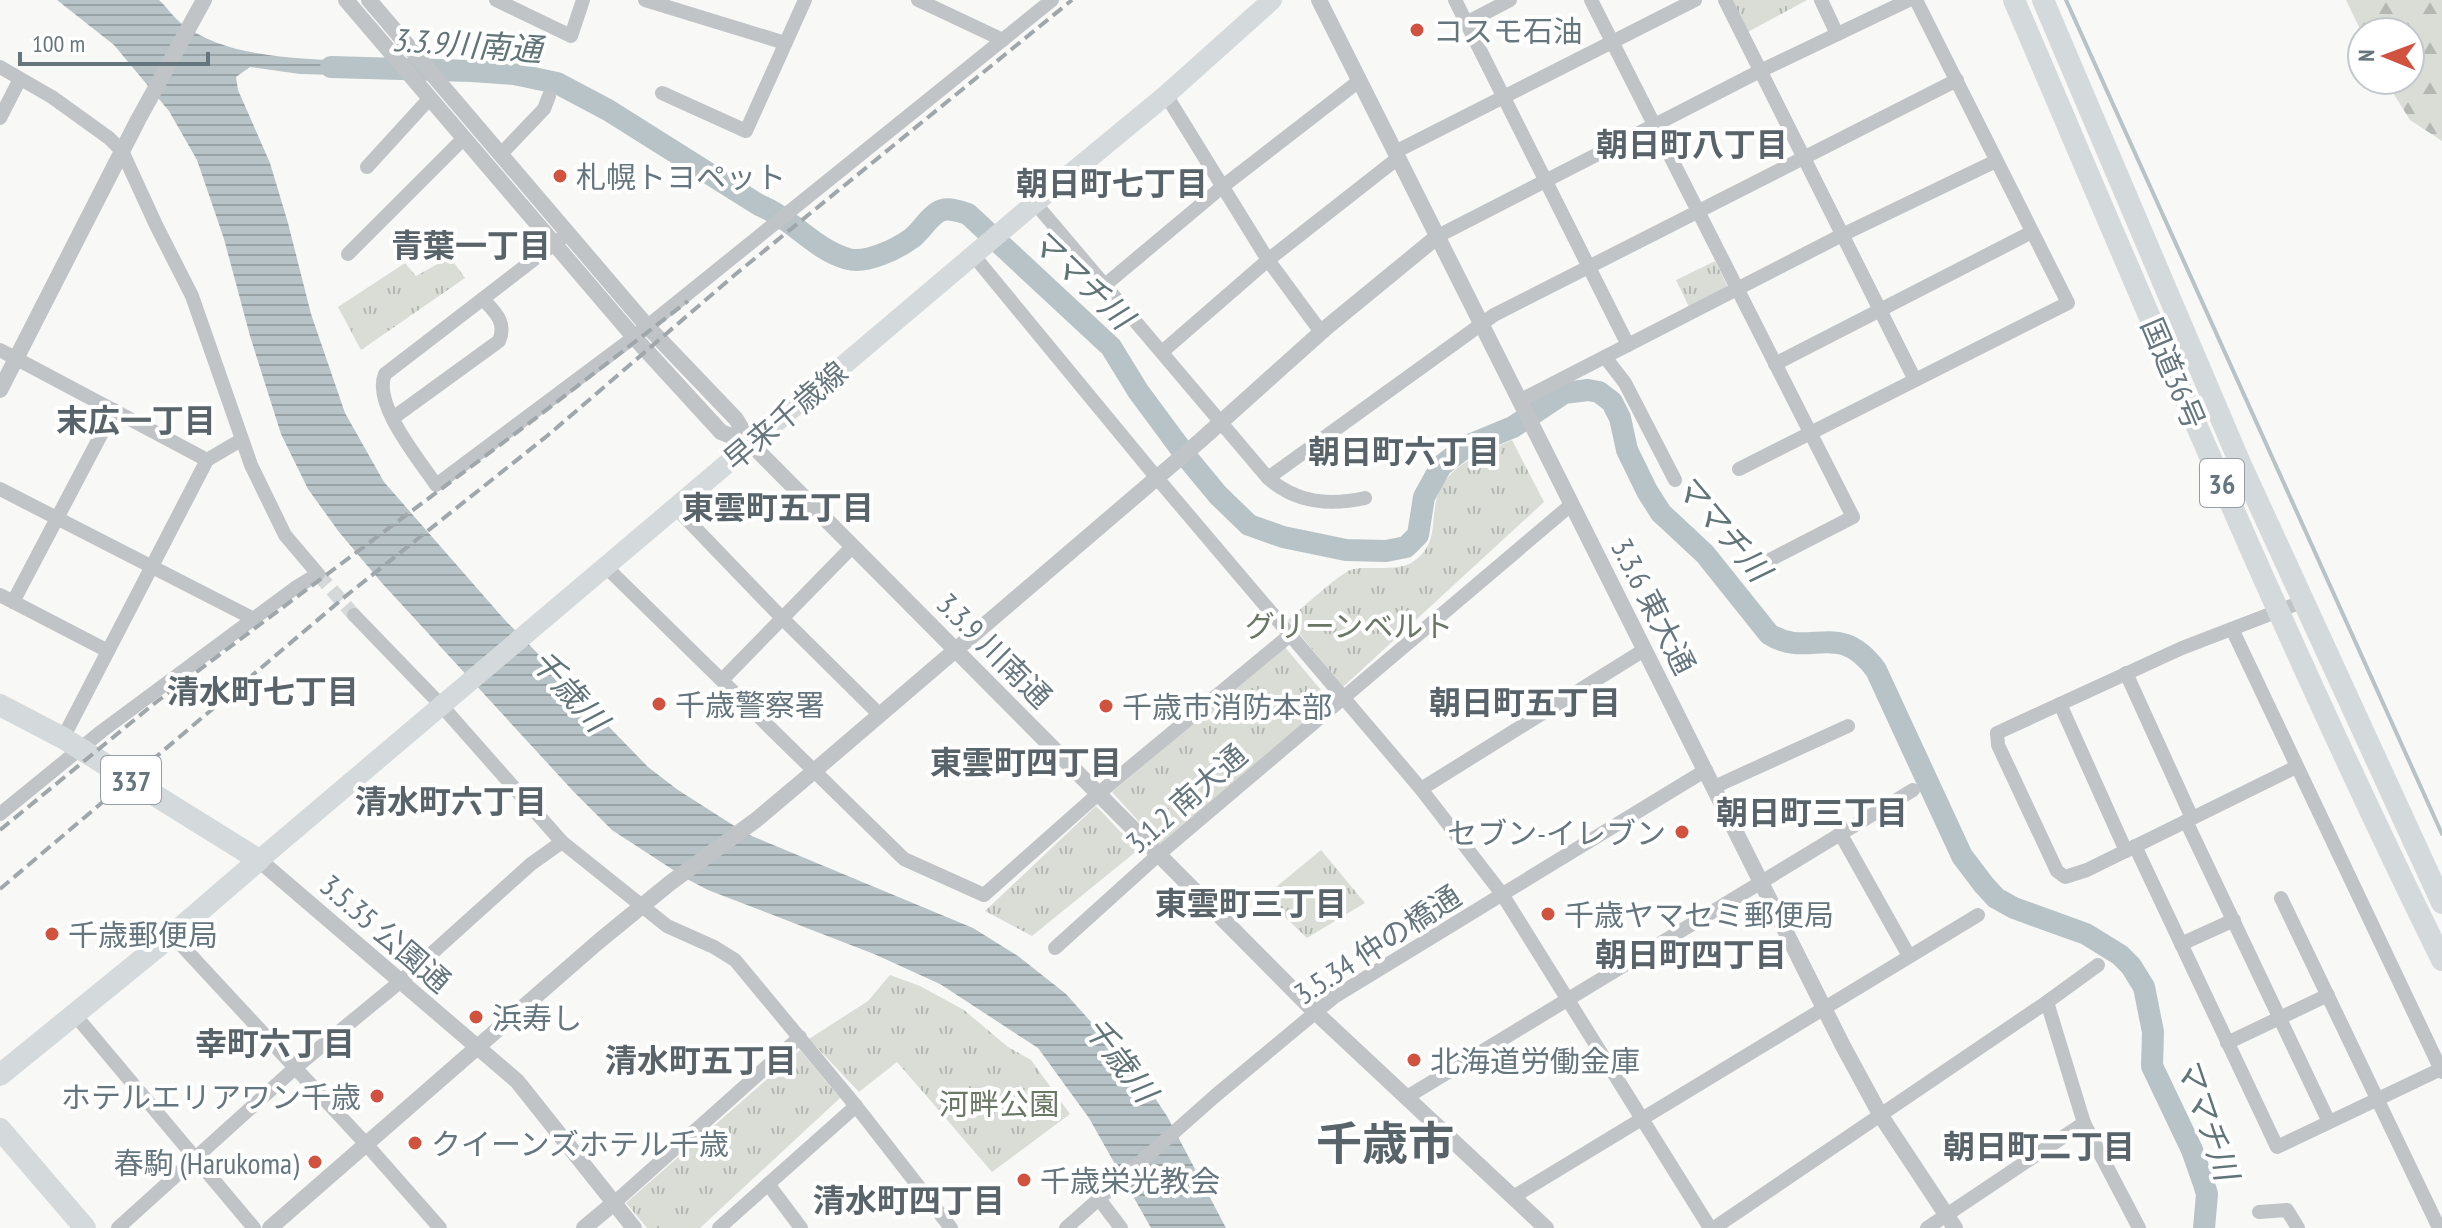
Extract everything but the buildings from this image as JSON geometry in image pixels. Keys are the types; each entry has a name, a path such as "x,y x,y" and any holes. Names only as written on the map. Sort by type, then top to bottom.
{"highway":[{"name":"国道36号","path":"2014,0 2278,611 2442,960"},
{"name":"国道36号","path":"2043,0 2240,463 2442,903"},
{"name":"337","path":"0,705 72,743 259,860"},
{"path":"0,1075 259,860"},
{"path":"0,1129 85,1228"}],"main road":[{"name":"早来千歳線","path":"259,860 1166,95 1272,0"}],"street":[{"path":"346,0 555,245 641,332"},
{"path":"369,0 568,233 641,332 721,432 751,444"},
{"path":"496,0 571,36 583,0"},
{"path":"645,0 785,43"},
{"path":"662,93 746,131 805,0"},
{"path":"918,0 1003,40"},
{"path":"568,233 385,374 381,384 386,407 436,485 641,332 1052,0"},
{"name":"3.3.6 東大通","path":"1319,0 1824,1007 1881,1116 1951,1222"},
{"path":"1455,0 1628,345"},
{"path":"1466,23 1510,0"},
{"path":"1591,0 1853,517 1762,564"},
{"path":"1162,352 1268,260 1397,155 1695,0"},
{"path":"1725,0 1915,380"},
{"path":"1821,0 1837,34"},
{"path":"270,1228 478,1050 598,942 670,883 756,820 1222,422 1321,332 1438,236 1760,71 1909,0"},
{"path":"1739,469 2068,303 1916,0"},
{"path":"0,390 122,151 202,3"},
{"path":"0,67 52,97 122,151 192,296 241,440 285,535 318,574 72,743 0,814"},
{"path":"0,118 20,79"},
{"path":"1268,478 1494,315 1957,80"},
{"path":"1105,285 1222,187 1359,81"},
{"path":"1166,95 1268,260 1321,332"},
{"path":"501,154 544,109 549,96"},
{"path":"367,167 430,98"},
{"path":"348,254 464,138"},
{"path":"1522,406 1628,345 1842,235 1996,161"},
{"path":"1035,203 1283,492 1340,504 1365,498"},
{"path":"1775,364 2032,232"},
{"path":"977,254 1157,478 1421,789 1502,894 1712,1228 1881,1116 2098,965"},
{"path":"393,418 499,341 501,319 483,299"},
{"path":"0,350 207,460"},
{"path":"1605,357 1625,383 1675,480"},
{"path":"108,651 7,599 56,518 114,410"},
{"path":"72,743 108,651 207,460 241,440"},
{"name":"3.3.9 川南通","path":"751,444 1314,1011 1546,1228"},
{"path":"0,489 254,619"},
{"name":"3.1.2 南大通","path":"1055,948 1158,855 1572,504"},
{"path":"675,507 880,715"},
{"path":"722,680 852,547"},
{"path":"606,567 813,772"},
{"path":"2296,767 2065,877 2057,871 1998,745 1997,733 2182,648 2304,601"},
{"path":"354,615 446,702 562,842 667,926 735,960 856,1106 951,1228"},
{"path":"2060,704 2181,944 2277,1147 2441,1071 2232,629"},
{"name":"3.1.2 南大通","path":"813,772 904,859 984,895 1098,794 1290,635"},
{"path":"1421,789 1644,650"},
{"path":"2126,673 2234,920 2329,1122"},
{"path":"1714,787 1848,726"},
{"name":"3.5.34 仲の橋通","path":"1066,1228 1314,1011 1706,770"},
{"path":"1407,1097 1913,790"},
{"path":"1840,833 1909,956"},
{"path":"118,1228 296,1067 401,981 531,864 562,842"},
{"name":"3.5.35 公園通","path":"259,860 517,1081 634,1228"},
{"path":"2281,898 2439,1228"},
{"path":"1513,1197 1978,915"},
{"path":"2181,944 2234,920"},
{"path":"172,935 296,1067 440,1228"},
{"path":"2227,1043 2328,995"},
{"path":"2047,1002 2084,1123 2139,1228"},
{"path":"75,1015 254,1228"},
{"path":"584,1228 800,1037"},
{"path":"719,1228 856,1106"},
{"path":"1927,1228 1951,1222 2084,1123"},
{"path":"768,1184 801,1228"},
{"path":"1104,1194 1121,1228"},
{"path":"2259,1212 2287,1210 2298,1228"}],"green space":[{"path":"1730,0 1807,0 1746,33"},
{"path":"2346,0 2442,0 2442,141 2410,120 2395,96 2426,96 2426,16 2354,16"},
{"path":"450,257 465,278 361,350 338,307 405,263 416,276"},
{"path":"1715,261 1729,289 1690,309 1676,280"},
{"name":"グリーンベルト","path":"1512,440 1544,502 1343,687 1288,620 1350,570 1404,566 1421,555 1431,538 1437,497 1447,478 1472,458"},
{"name":"グリーンベルト","path":"1284,646 1331,702 1161,846 1112,792"},
{"path":"1096,806 1138,850 1032,936 985,911"},
{"path":"1321,850 1365,903 1307,938 1264,897"},
{"name":"河畔公園","path":"890,975 920,986 964,1010 1008,1047 1031,1060 1070,1114 992,1172 897,1062 859,1092 809,1039 868,1001"},
{"path":"800,1050 840,1098 700,1228 647,1228 626,1203"}],"water":[{"name":"千歳川","path":"57,0 159,0 181,23 220,44 265,54 356,62 359,75 300,74 250,67 236,77 238,90 270,163 311,314 345,413 384,482 504,619 648,767 678,790 747,834 973,928 1018,956 1066,994 1142,1079 1167,1116 1226,1228 1151,1228 1089,1118 1038,1048 940,984 874,954 687,879 612,830 574,792 381,582 308,489 281,434 224,239 197,160 169,111 114,45"}],"waterway":[{"path":"2066,0 2442,834"},
{"name":"ママチ川","path":"331,67 472,71 514,74 557,83 608,110 782,218 824,248 848,259 872,257 898,247 941,210 968,214 1111,347 1138,391 1218,495 1249,525 1283,537 1346,550 1386,551 1406,547 1418,535 1424,497 1441,466 1467,446 1513,427 1564,393 1599,392 1612,402 1620,418 1627,450 1661,513 1705,554 1769,634 1797,643 1849,646 1876,670 1962,856 1996,898 2014,908 2086,934 2120,955 2131,966 2144,987 2153,1032 2152,1066 2192,1150 2207,1194 2204,1228"}],"tunnel":[{"path":"318,574 354,615"}],"railway":[{"path":"0,889 347,595 547,436 737,273 1072,0"},
{"path":"0,830 155,703 688,301"}],"place":[{"name":"コスモ石油","path":"1417,30"},
{"name":"札幌トヨペット","path":"560,176"},
{"name":"千歳警察署","path":"659,704"},
{"name":"千歳市消防本部","path":"1106,706"},
{"name":"セブン-イレブン","path":"1682,832"},
{"name":"千歳ヤマセミ郵便局","path":"1548,914"},
{"name":"千歳郵便局","path":"52,934"},
{"name":"浜寿し","path":"476,1017"},
{"name":"北海道労働金庫","path":"1414,1060"},
{"name":"ホテルエリアワン千歳","path":"377,1096"},
{"name":"クイーンズホテル千歳","path":"415,1143"},
{"name":"春駒 (Harukoma)","path":"315,1162"},
{"name":"千歳栄光教会","path":"1024,1180"}],"district":[{"name":"朝日町八丁目","path":"1692,144"},
{"name":"朝日町七丁目","path":"1112,183"},
{"name":"青葉一丁目","path":"471,245"},
{"name":"末広一丁目","path":"136,420"},
{"name":"朝日町六丁目","path":"1404,451"},
{"name":"東雲町五丁目","path":"778,507"},
{"name":"清水町七丁目","path":"263,691"},
{"name":"朝日町五丁目","path":"1525,702"},
{"name":"東雲町四丁目","path":"1026,762"},
{"name":"清水町六丁目","path":"451,801"},
{"name":"朝日町三丁目","path":"1812,812"},
{"name":"東雲町三丁目","path":"1251,903"},
{"name":"朝日町四丁目","path":"1691,954"},
{"name":"幸町六丁目","path":"275,1043"},
{"name":"清水町五丁目","path":"701,1060"},
{"name":"千歳市","path":"1385,1143"},
{"name":"朝日町二丁目","path":"2039,1146"},
{"name":"清水町四丁目","path":"909,1200"}],"water label":[{"name":"3.3.9川南通","path":"467,44"}]}
